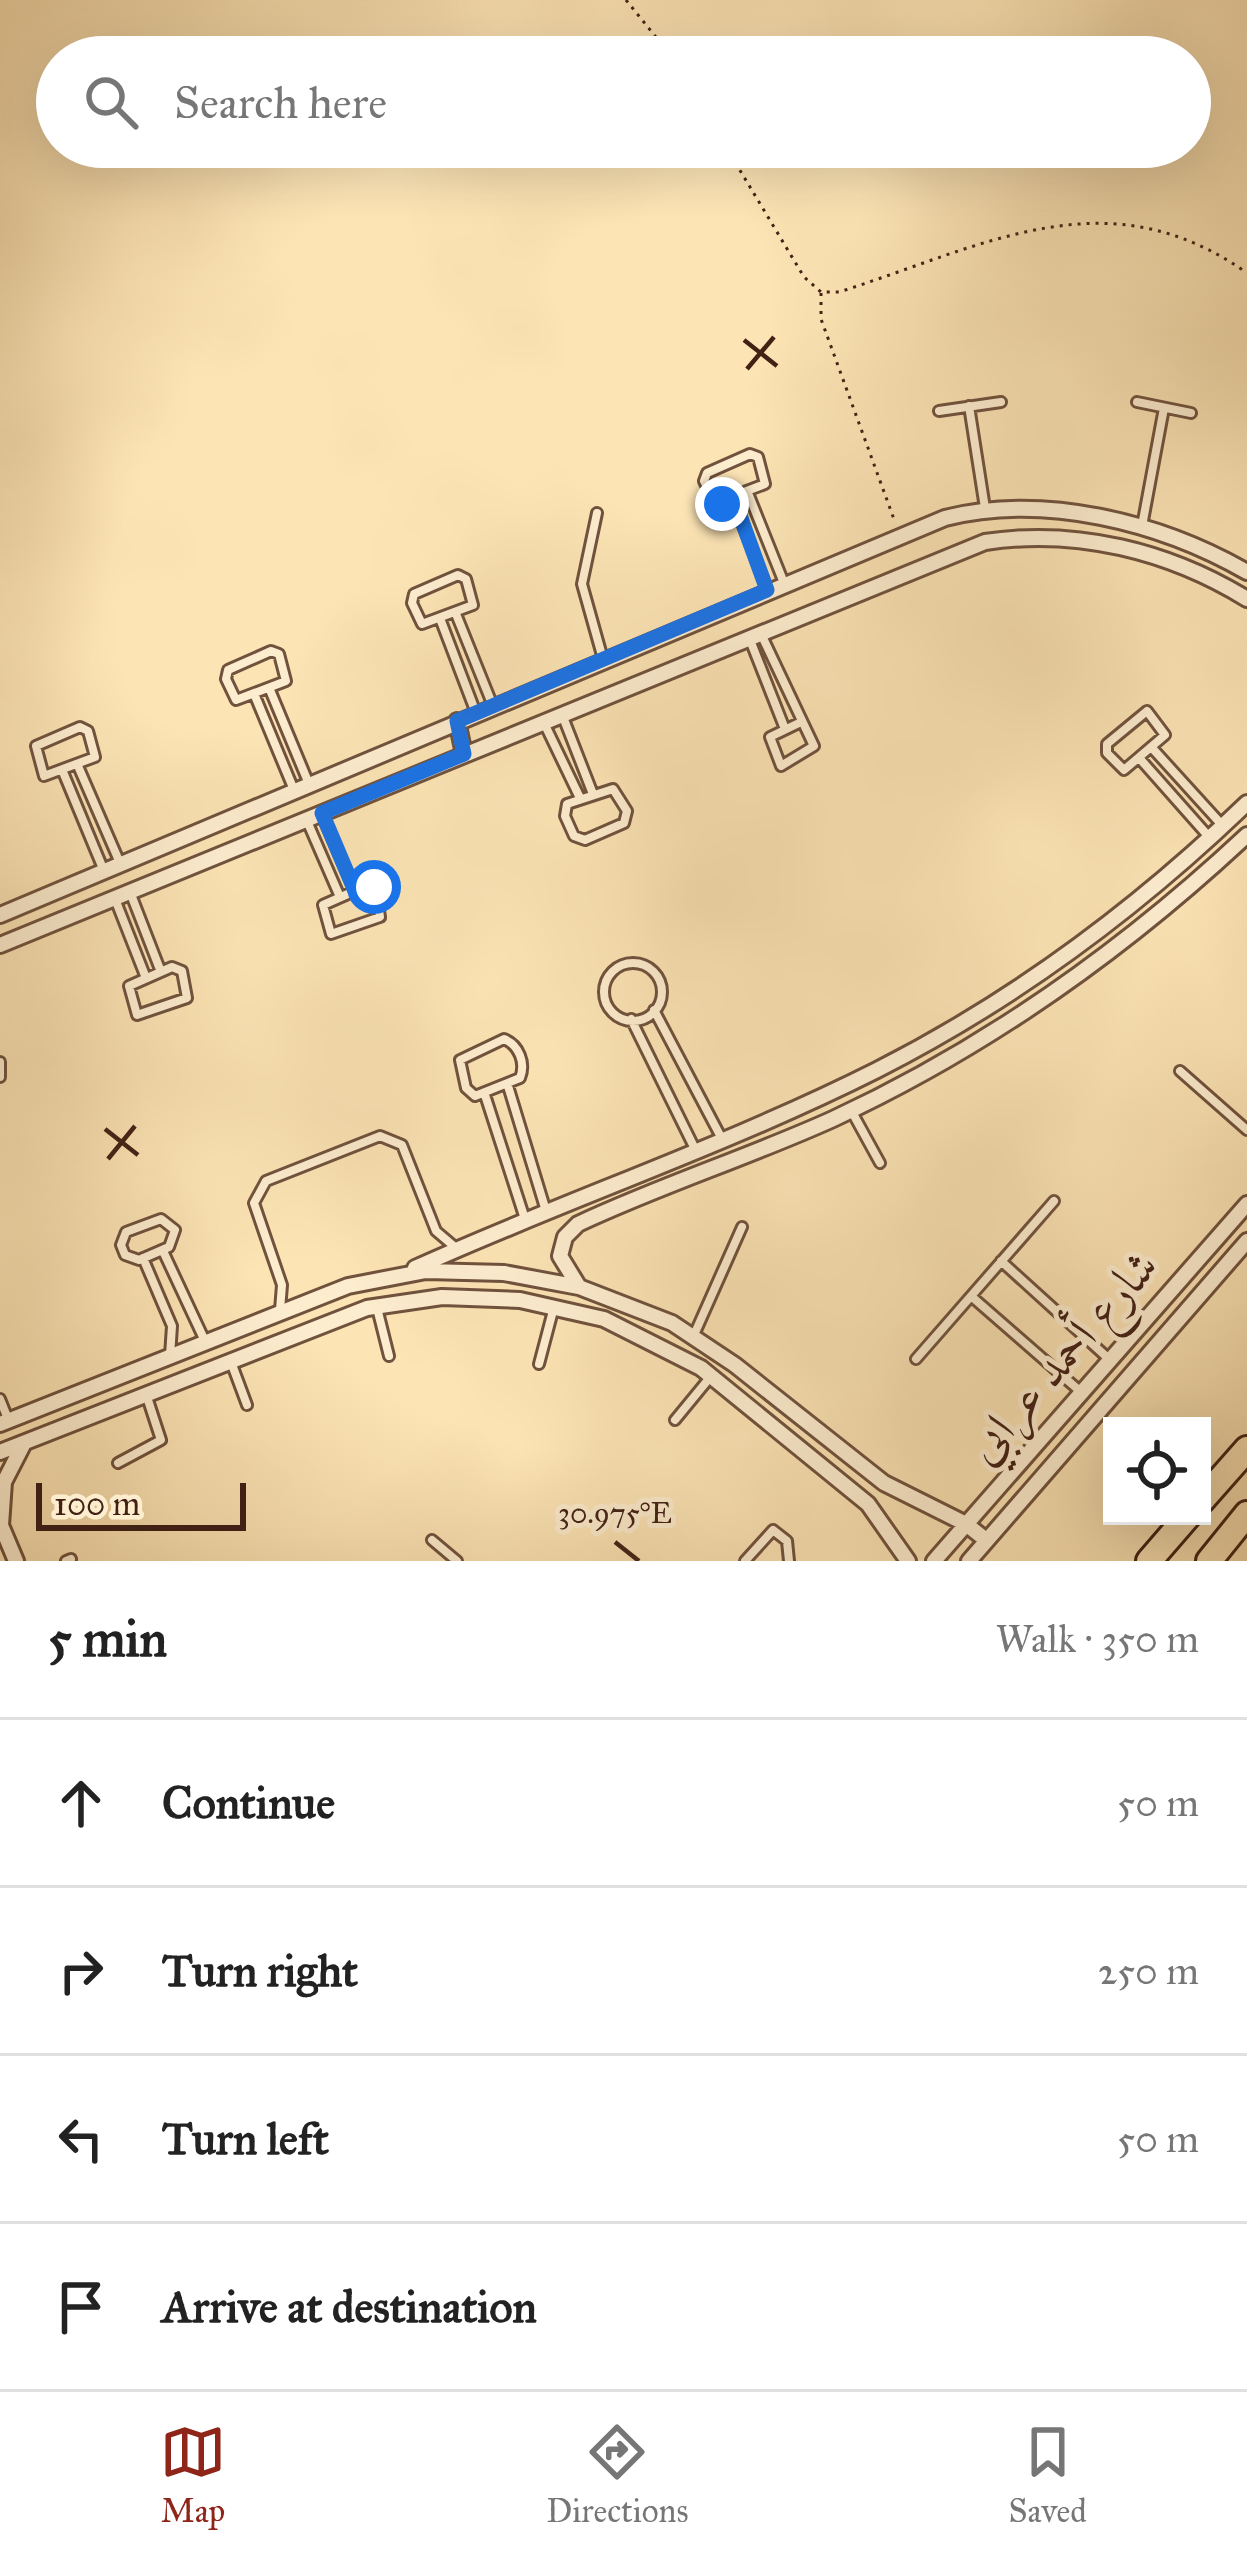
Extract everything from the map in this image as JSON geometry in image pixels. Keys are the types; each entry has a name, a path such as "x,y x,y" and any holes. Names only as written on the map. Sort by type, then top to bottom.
{"highway":[{"path":"1211,1491 1247,1449"},
{"path":"1209,1561 1247,1514"},
{"path":"1149,1561 1181,1525"}],"street":[{"path":"0,915 907,530 985,508 1142,526 1247,572"},
{"path":"0,945 985,542 1016,538 1117,547 1208,577 1247,599"},
{"path":"1208,577 1217,555"},
{"path":"457,721 464,754"},
{"path":"4,1422 348,1286 399,1274 755,1126 881,1067 1000,999 1112,920 1247,803"},
{"path":"237,814 247,844"},
{"path":"578,1286 560,1256 565,1237 578,1224 851,1110 965,1050 1147,924 1247,835"},
{"path":"755,1126 766,1148"},
{"name":"شارع أحمد عرابي","path":"934,1561 1247,1204"},
{"path":"969,1561 1247,1241"},
{"path":"399,1274 478,1271 578,1286 650,1312 694,1336 902,1495 966,1524 986,1540"},
{"path":"0,1453 376,1306 466,1296 554,1305 631,1329 712,1376 882,1520 908,1561"},
{"path":"67,1397 78,1421"},
{"path":"16,1561 0,1524 4,1482 24,1443"},
{"path":"1013,1469 1033,1485"},
{"path":"882,1520 902,1495"}],"lane":[{"path":"938,411 1001,402"},
{"path":"1137,402 1191,413"},
{"path":"969,406 985,508"},
{"path":"1142,526 1164,408"},
{"path":"753,454 766,481 748,493 715,503 705,476 753,454"},
{"path":"748,493 784,583"},
{"path":"734,499 767,590"},
{"path":"597,513 582,584 603,659"},
{"path":"461,575 474,602 456,614 422,624 412,597 461,575"},
{"path":"456,614 493,706"},
{"path":"441,621 476,713"},
{"path":"755,636 799,723"},
{"path":"755,636 785,729"},
{"path":"274,651 288,678 270,690 236,700 226,672 274,651"},
{"path":"270,690 302,787"},
{"path":"255,696 302,787"},
{"path":"1144,711 1165,729 1153,749 1124,770 1106,747 1144,711"},
{"path":"562,715 593,794"},
{"path":"544,721 580,798"},
{"path":"799,723 806,723 813,752 782,766 770,740 799,723"},
{"path":"83,728 96,754 78,766 44,776 34,749 83,728"},
{"path":"1153,749 1223,826"},
{"path":"1141,760 1210,838"},
{"path":"78,766 120,864"},
{"path":"64,772 104,871"},
{"path":"610,789 620,794 627,815 621,826 577,838 564,812 593,794 610,789"},
{"path":"322,813 355,891"},
{"path":"307,820 340,897"},
{"path":"376,889 382,914 334,934 321,908 340,897 376,889"},
{"path":"122,895 161,972"},
{"path":"122,895 146,978"},
{"path":"641,962 651,966 664,987 654,1010 632,1019 620,1019 608,1010 602,990 609,975 641,962"},
{"path":"180,969 189,996 140,1016 128,990 146,978 180,969"},
{"path":"654,1010 722,1139"},
{"path":"632,1019 696,1151"},
{"path":"504,1039 516,1047 523,1064 520,1078 485,1095 466,1088 460,1060 504,1039"},
{"path":"0,1062 0,1077"},
{"path":"1180,1071 1247,1130"},
{"path":"508,1086 547,1211"},
{"path":"485,1095 525,1220"},
{"path":"851,1110 880,1163"},
{"path":"279,1312 284,1292 254,1203 256,1192 266,1181 380,1136 402,1145 436,1231 457,1249"},
{"path":"916,1359 1054,1201"},
{"path":"157,1219 175,1229 173,1244 162,1250 143,1258 125,1255 121,1240 126,1232 157,1219"},
{"path":"694,1336 742,1227"},
{"path":"162,1250 206,1341"},
{"path":"143,1258 172,1325 170,1356"},
{"path":"1001,1261 1109,1359"},
{"path":"971,1296 1081,1392"},
{"path":"539,1364 554,1305"},
{"path":"376,1306 389,1356"},
{"path":"230,1360 247,1405"},
{"path":"675,1420 712,1376"},
{"path":"118,1462 161,1440 146,1394"},
{"path":"0,1399 4,1422"},
{"path":"745,1561 772,1530 787,1541 788,1559"},
{"path":"432,1540 457,1561"}],"path":[{"path":"626,0 655,36"},
{"path":"739,168 804,277 821,292 838,292 1072,221 1167,230 1247,273"},
{"path":"821,292 821,319 896,519"}],"route":[{"path":"374,887 355,891 322,813 464,754 457,721 767,590 734,499 722,504"}]}
